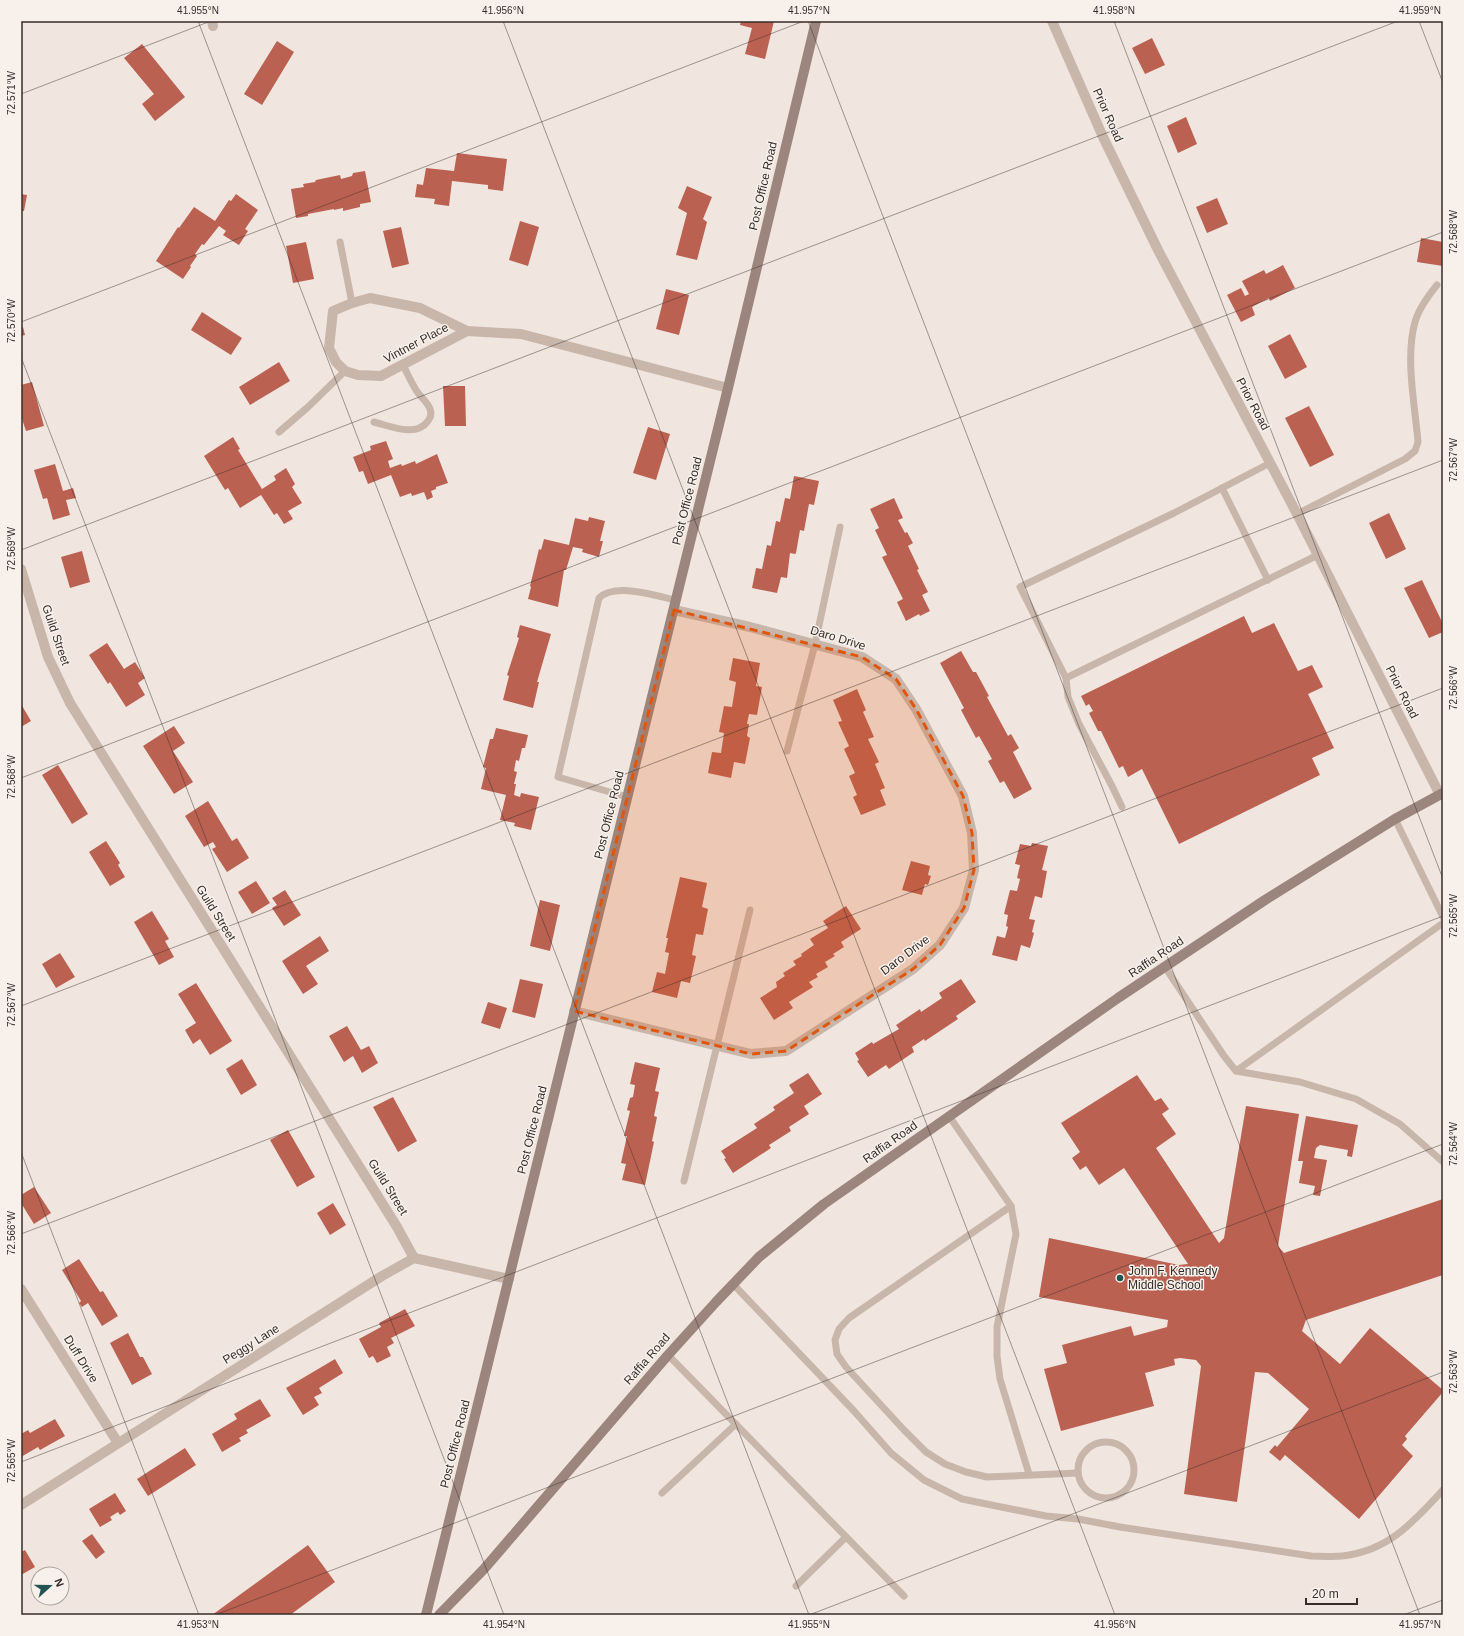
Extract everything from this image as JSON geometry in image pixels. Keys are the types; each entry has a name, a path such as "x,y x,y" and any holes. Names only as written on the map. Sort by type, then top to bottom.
{"street":[{"name":"Post Office Road","path":"426,1615 675,605 816,21"},
{"name":"Prior Road","path":"1052,21 1103,137 1158,250 1442,794"},
{"name":"Vintner Place","path":"467,331 381,376 358,375 345,371 336,362 329,348 333,311 352,303 370,298 420,308 467,331 521,334 728,388"},
{"name":"Guild Street","path":"21,569 48,657 70,703 397,1227 414,1258"},
{"name":"Daro Drive","path":"574,1011 751,1054 786,1051 913,969 940,944 964,908 974,870 972,833 963,796 916,709 896,678 862,657 675,605"},
{"name":"Raffia Road","path":"439,1615 484,1569 668,1355 759,1257 824,1204 1165,967 1265,900 1395,819 1442,794"},
{"path":"414,1258 509,1279"},
{"name":"Peggy Lane","path":"21,1505 382,1276 414,1258"},
{"name":"Duff Drive","path":"21,1289 118,1443"}],"lane":[{"path":"340,242 352,303"},
{"path":"1297,514 1405,459 1415,451 1418,442 1411,358 1415,322 1425,299 1437,285"},
{"path":"374,422 400,429 413,430 426,424 431,417 431,411 426,401 416,390 403,365"},
{"path":"279,432 308,407 345,371"},
{"path":"1122,807 1079,724 1068,697 1066,678 1020,587 1167,516 1270,463"},
{"path":"1222,488 1268,580"},
{"path":"787,751 815,644 840,527"},
{"path":"1066,678 1318,555"},
{"path":"627,797 558,777 600,598 605,593 616,590 630,591 675,605"},
{"path":"1395,819 1443,917"},
{"path":"684,1181 750,910"},
{"path":"1236,1071 1443,923"},
{"path":"1165,967 1215,1044 1236,1071 1300,1082 1356,1099 1400,1124 1443,1162"},
{"path":"949,1116 1011,1206 1016,1234 997,1327 997,1356 1000,1379 1028,1474"},
{"path":"1011,1206 849,1318 839,1329 835,1340 837,1354 846,1367 904,1430 926,1452 945,1464 987,1478 1028,1474 1078,1473"},
{"path":"733,1284 854,1411 891,1453 924,1480 962,1499 1046,1516 1078,1519 1174,1536 1311,1556 1342,1556 1366,1550 1391,1540 1411,1525 1443,1490"},
{"path":"668,1355 904,1596"},
{"path":"662,1493 736,1424"},
{"path":"1104,1442 1113,1443 1128,1453 1134,1470 1132,1480 1128,1488 1112,1498 1102,1498 1093,1495 1085,1489 1080,1482 1078,1473 1078,1464 1087,1449 1095,1444 1104,1442"},
{"path":"796,1586 846,1537"}],"highlighted area":[{"path":"674,610 862,657 896,679 916,709 963,796 972,833 974,870 964,908 940,945 913,969 786,1051 751,1054 574,1011"}],"building":[{"path":"741,21 774,21 765,59 745,54 752,28 740,25"},
{"path":"1152,38 1165,65 1145,74 1132,48"},
{"path":"277,41 294,52 262,105 244,94"},
{"path":"142,44 185,97 155,121 142,104 154,94 124,58"},
{"path":"1186,117 1197,144 1178,153 1167,126"},
{"path":"457,153 507,159 503,191 488,189 488,185 452,181 449,206 434,204 435,199 415,197 417,184 423,185 426,168 454,171"},
{"path":"365,171 371,202 360,204 360,207 343,211 343,208 334,209 296,218 291,189 304,187 303,184 315,182 316,180 340,175 341,179 352,176 353,173"},
{"path":"687,186 712,197 703,219 707,222 697,260 676,255 687,213 678,208"},
{"path":"21,194 27,195 24,211 21,211"},
{"path":"236,194 258,210 245,229 248,231 239,245 223,235 226,231 219,226 195,254 197,256 183,279 156,261 178,227 179,228 194,207 215,221 229,200 231,201"},
{"path":"1217,198 1228,224 1207,233 1196,207"},
{"path":"520,221 539,227 528,266 509,260"},
{"path":"401,227 409,264 392,268 383,231"},
{"path":"1421,238 1443,242 1443,266 1417,262"},
{"path":"306,242 314,279 293,283 286,246"},
{"path":"1283,265 1295,288 1270,301 1269,298 1252,307 1255,315 1241,322 1227,295 1241,288 1245,296 1249,294 1242,281 1264,270 1266,274"},
{"path":"666,289 689,295 679,335 656,329"},
{"path":"202,312 242,338 231,355 191,330"},
{"path":"21,327 23,327 25,335 21,336"},
{"path":"1290,334 1307,367 1285,379 1268,346"},
{"path":"279,362 290,381 250,405 239,387"},
{"path":"32,382 44,426 26,431 21,416 21,385"},
{"path":"443,386 465,386 466,426 445,426"},
{"path":"1309,406 1334,455 1310,467 1285,418"},
{"path":"648,427 670,434 656,480 633,473"},
{"path":"233,437 240,449 238,450 262,489 276,480 274,476 286,468 295,484 292,487 302,503 288,511 293,519 284,524 277,513 274,515 261,495 240,508 228,488 225,490 204,456"},
{"path":"386,441 393,459 388,461 390,468 401,464 402,466 415,461 416,464 437,454 448,483 436,487 436,489 431,491 433,497 427,500 424,492 412,496 411,493 400,497 391,475 368,484 363,471 359,472 353,457 371,450 370,446"},
{"path":"55,464 63,491 73,488 76,498 66,500 70,515 53,520 47,498 43,499 34,470"},
{"path":"794,476 819,481 814,505 809,504 804,531 800,530 796,553 790,553 787,578 781,577 777,593 752,588 756,568 762,569 767,545 771,546 776,521 780,522 785,498 790,499"},
{"path":"894,498 903,518 898,520 905,533 907,532 913,543 908,546 919,569 917,570 928,592 922,595 930,611 920,616 919,614 906,621 897,602 903,599 882,557 887,555 875,530 879,528 870,509"},
{"path":"1389,513 1406,549 1386,559 1369,523"},
{"path":"589,517 605,521 600,541 603,541 599,557 582,552 583,549 573,547 566,570 564,570 558,607 528,599 539,549 541,550 544,539 569,545 575,518 588,521"},
{"path":"82,551 90,582 70,588 61,557"},
{"path":"1422,580 1443,624 1443,632 1429,638 1404,588"},
{"path":"1244,616 1252,633 1274,623 1298,671 1312,665 1323,687 1308,694 1334,748 1312,758 1320,775 1179,844 1142,769 1128,777 1123,766 1119,768 1101,731 1098,731 1089,713 1093,711 1089,704 1086,706 1081,696"},
{"path":"520,625 551,634 537,682 539,682 533,708 503,700 509,676 507,675 519,638 517,637"},
{"path":"107,643 124,669 135,662 145,678 138,683 145,695 126,707 110,682 108,684 89,655"},
{"path":"961,651 973,672 976,672 989,696 987,697 1008,736 1011,734 1019,748 1013,752 1032,789 1014,799 1004,781 1000,783 988,761 992,759 979,736 976,738 961,710 964,708 940,663"},
{"path":"733,658 760,663 756,686 762,687 757,715 749,714 747,736 750,738 745,764 734,762 731,778 708,773 712,752 721,753 724,733 719,732 724,706 732,707 736,682 729,680"},
{"path":"857,689 866,710 863,712 874,737 868,739 879,762 875,764 885,788 880,790 886,805 861,815 853,797 857,795 849,776 855,773 844,749 849,746 838,722 842,721 833,700"},
{"path":"21,704 31,721 21,727"},
{"path":"174,726 185,743 173,751 193,782 174,794 143,746"},
{"path":"496,728 528,735 525,748 522,748 519,761 516,760 514,771 517,772 514,784 516,784 514,795 520,797 521,793 539,797 531,830 514,826 515,823 500,820 506,795 481,789 486,768 483,767 490,739 493,739"},
{"path":"58,765 88,814 72,824 42,775"},
{"path":"208,801 232,841 237,838 249,858 227,872 212,849 216,847 213,842 204,847 185,816"},
{"path":"106,841 120,863 118,865 125,877 110,886 89,852"},
{"path":"1032,843 1048,846 1042,870 1047,871 1042,898 1035,896 1029,919 1035,920 1032,932 1034,933 1030,948 1021,945 1017,961 992,955 997,936 1005,938 1008,927 1006,926 1008,915 1004,914 1010,890 1017,891 1020,879 1017,878 1020,865 1015,864 1020,844 1031,846"},
{"path":"911,861 930,866 928,875 931,876 928,885 925,884 922,895 902,890"},
{"path":"680,877 707,883 702,907 708,909 703,935 696,934 692,955 696,956 690,983 681,981 677,998 652,992 657,972 665,974 669,953 665,952 668,938 666,938"},
{"path":"256,881 270,903 252,914 238,892"},
{"path":"285,890 301,915 284,926 272,908 277,905 272,898"},
{"path":"540,900 560,905 550,951 530,946"},
{"path":"846,906 861,929 841,942 844,947 833,954 835,956 825,962 828,967 816,974 818,977 809,982 813,987 789,1002 793,1008 774,1020 760,998 777,987 776,982 785,976 783,973 796,965 793,961 802,956 801,954 814,945 810,939 828,928 823,921"},
{"path":"152,911 169,939 165,941 174,957 159,965 134,922"},
{"path":"320,936 329,951 306,966 318,984 303,994 282,961"},
{"path":"60,953 75,977 56,988 42,964"},
{"path":"520,979 543,984 535,1018 512,1012"},
{"path":"961,979 976,1002 956,1016 958,1019 925,1041 924,1039 912,1047 914,1052 889,1069 886,1065 868,1077 857,1061 859,1060 855,1053 872,1042 873,1044 899,1029 896,1025 920,1009 921,1012 942,998 939,993"},
{"path":"196,983 232,1041 210,1055 200,1039 193,1044 185,1030 196,1023 178,994"},
{"path":"488,1002 507,1008 500,1029 481,1023"},
{"path":"347,1026 361,1050 369,1046 378,1063 362,1073 353,1056 344,1062 329,1036"},
{"path":"242,1059 257,1085 241,1095 226,1069"},
{"path":"635,1062 660,1068 655,1091 659,1092 654,1116 657,1117 652,1141 654,1142 645,1185 622,1180 626,1164 621,1163 627,1136 624,1136 630,1111 627,1110 630,1098 633,1097 635,1085 630,1084"},
{"path":"808,1073 822,1094 804,1106 809,1114 789,1127 791,1131 769,1145 771,1148 733,1173 721,1151 757,1128 754,1124 775,1110 773,1107 794,1093 789,1085"},
{"path":"1137,1075 1155,1101 1161,1098 1169,1109 1162,1114 1176,1134 1156,1148 1219,1243 1224,1238 1246,1106 1299,1114 1278,1246 1284,1253 1443,1199 1443,1275 1306,1320 1302,1331 1340,1364 1370,1328 1443,1390 1443,1392 1405,1436 1407,1439 1402,1445 1413,1456 1359,1519 1285,1455 1280,1461 1269,1452 1275,1445 1277,1447 1309,1409 1268,1373 1255,1372 1237,1502 1184,1494 1201,1366 1196,1360 1180,1358 1174,1359 1175,1365 1145,1373 1154,1406 1061,1431 1044,1369 1067,1363 1062,1345 1131,1326 1134,1336 1167,1327 1168,1320 1039,1297 1049,1238 1179,1265 1188,1264 1124,1168 1099,1185 1086,1166 1080,1170 1072,1158 1080,1152 1061,1123"},
{"path":"393,1097 417,1141 398,1152 373,1107"},
{"path":"1306,1116 1358,1125 1352,1157 1347,1156 1348,1150 1320,1145 1316,1148 1314,1158 1327,1160 1320,1196 1313,1195 1315,1186 1299,1183 1303,1161 1298,1161"},
{"path":"288,1130 315,1177 297,1187 270,1140"},
{"path":"34,1187 51,1213 34,1224 21,1203 21,1195"},
{"path":"333,1203 346,1225 330,1235 317,1213"},
{"path":"79,1259 100,1292 103,1291 118,1316 102,1326 88,1303 82,1307 79,1303 81,1301 62,1270"},
{"path":"405,1309 415,1326 391,1338 394,1343 387,1347 391,1356 377,1363 373,1356 369,1358 359,1339 381,1327 379,1323"},
{"path":"128,1333 140,1357 143,1357 152,1374 132,1385 110,1343"},
{"path":"335,1359 343,1373 319,1388 322,1393 314,1397 319,1405 303,1415 286,1388"},
{"path":"260,1399 271,1416 246,1430 248,1433 239,1438 241,1441 222,1452 212,1434 237,1419 234,1414"},
{"path":"55,1419 65,1436 40,1450 38,1447 21,1457 21,1434 28,1430 30,1433"},
{"path":"185,1448 196,1465 148,1496 137,1479"},
{"path":"115,1493 126,1511 120,1515 118,1512 110,1517 112,1520 100,1527 89,1509"},
{"path":"92,1534 105,1552 96,1559 82,1541"},
{"path":"308,1545 335,1582 290,1615 212,1615"},
{"path":"25,1550 34,1566 30,1566 30,1570 21,1575 21,1552"}],"place":[{"name":"John F. Kennedy Middle School","path":"1120,1278"}]}
